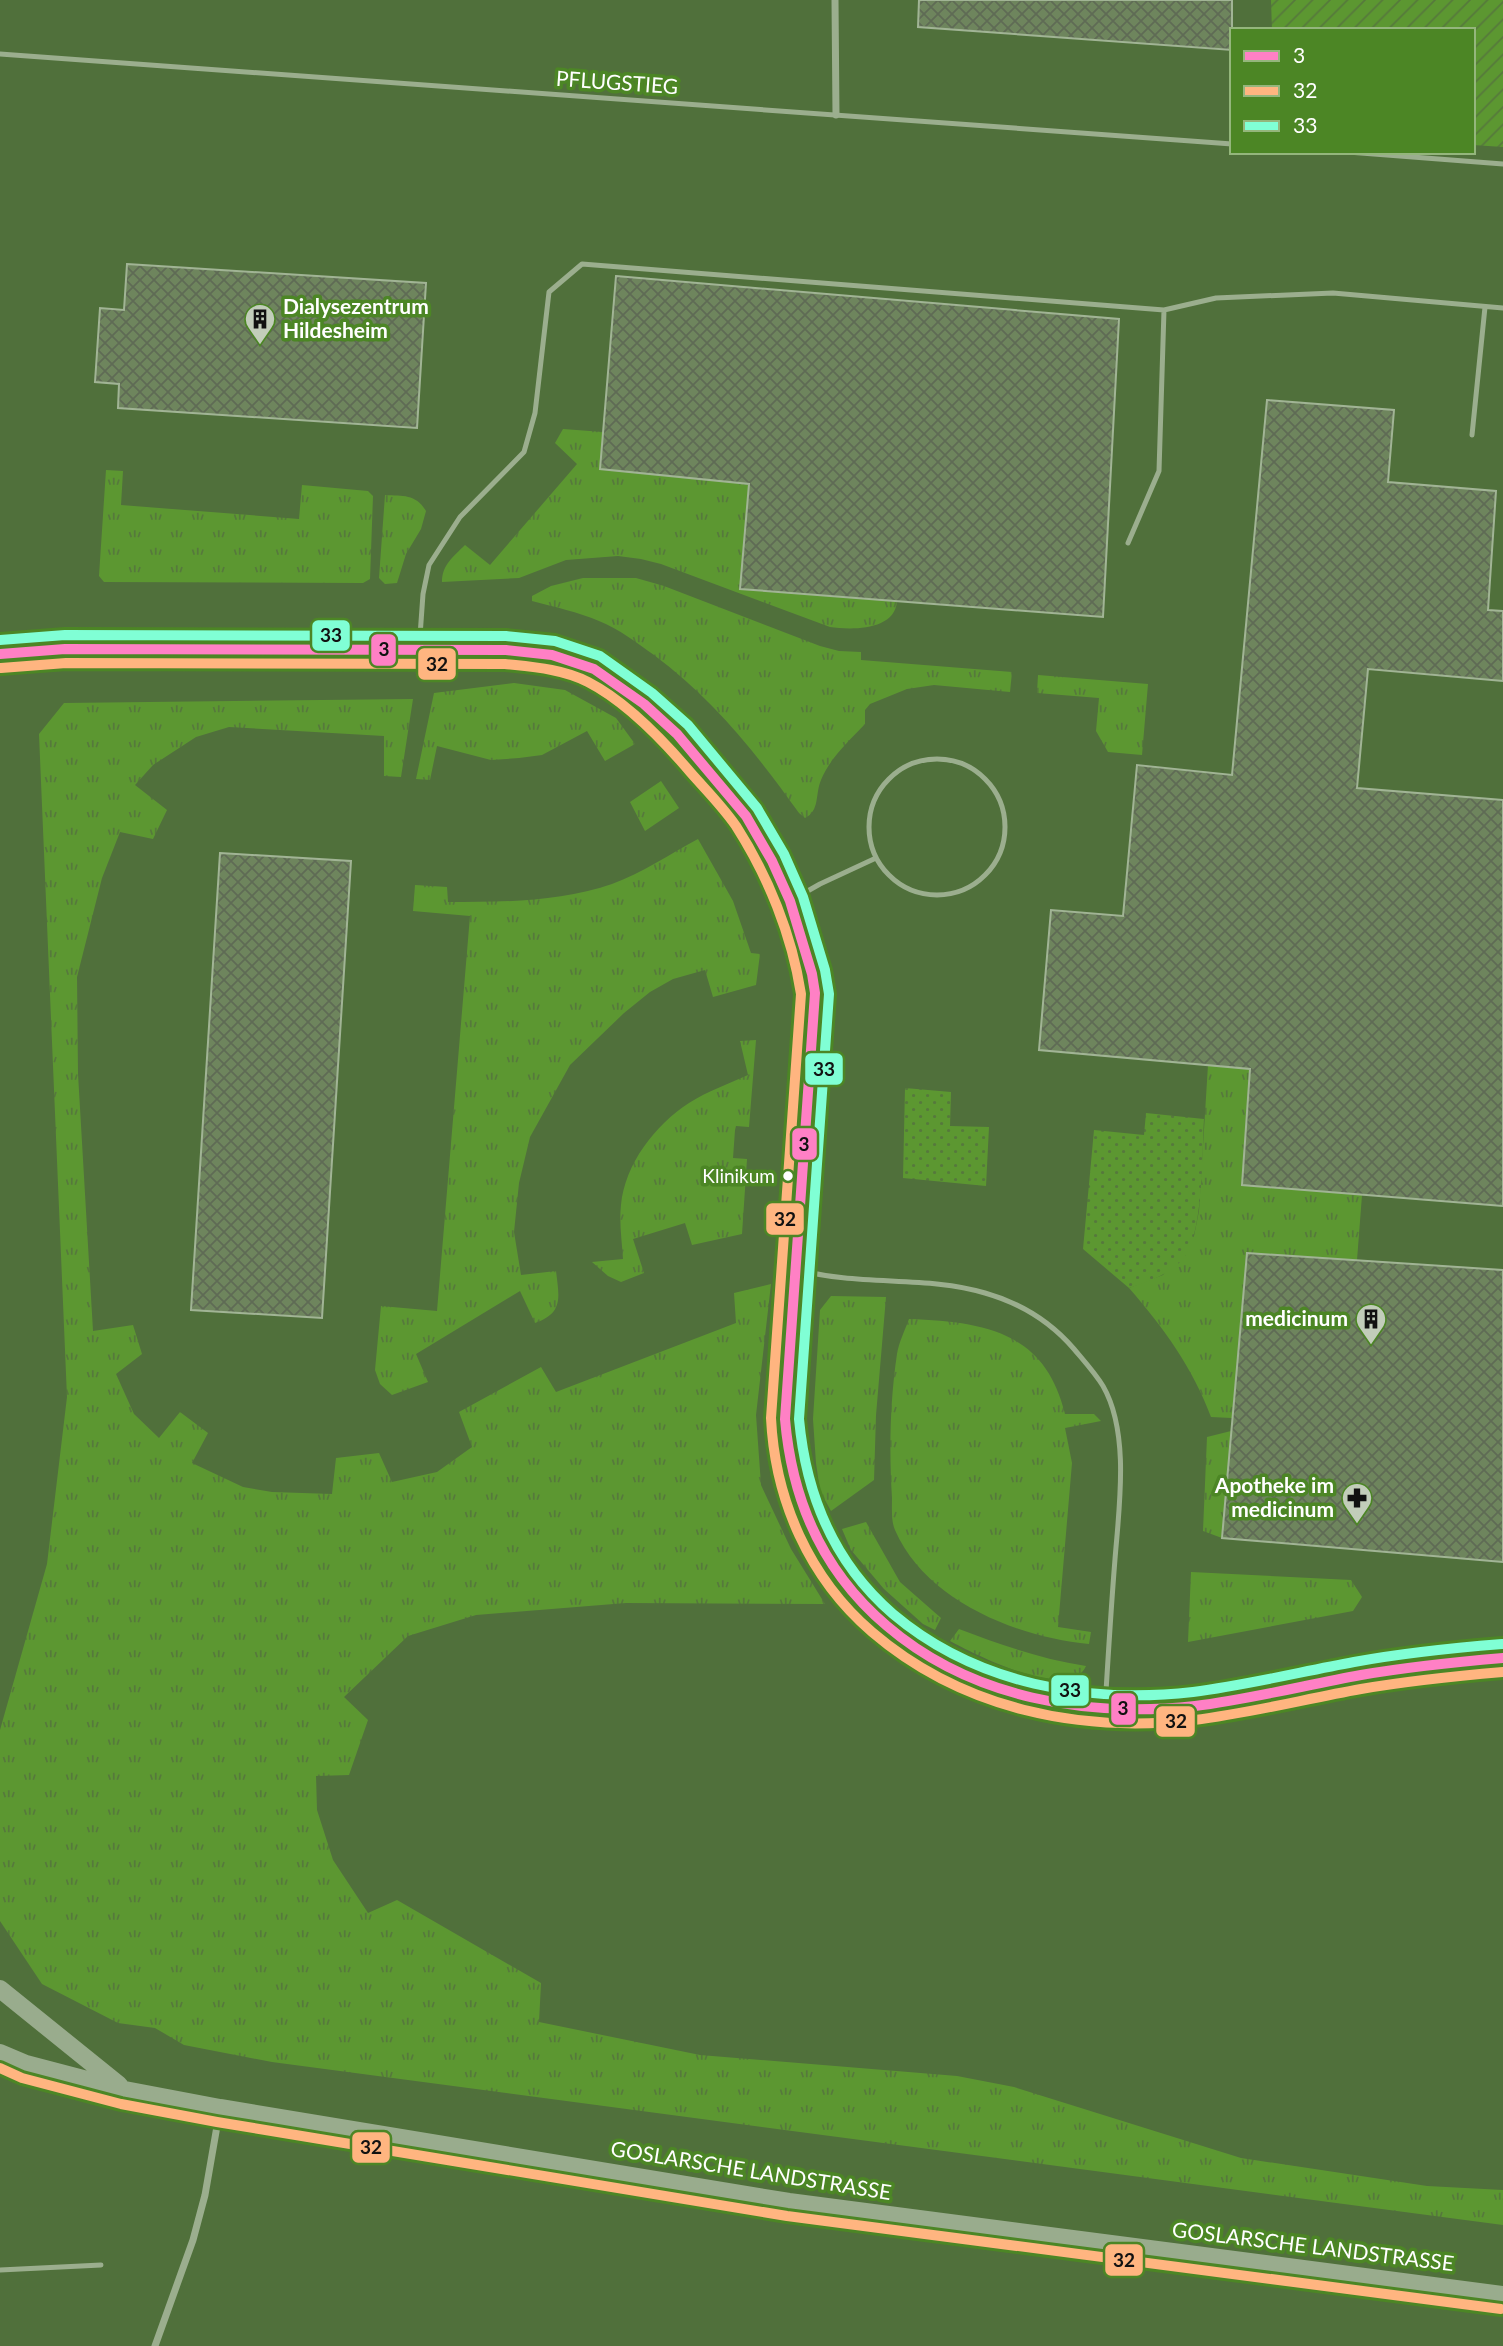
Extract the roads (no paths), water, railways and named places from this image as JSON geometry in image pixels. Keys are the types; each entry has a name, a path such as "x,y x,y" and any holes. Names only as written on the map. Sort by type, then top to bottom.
{"main road":[{"path":"0,1989 125,2090"},
{"name":"GOSLARSCHE LANDSTRASSE","path":"0,2053 26,2064 125,2090 220,2108 789,2202 1503,2295"}],"street":[{"path":"835,0 836,115"},
{"path":"0,654 65,649 506,650 552,655 594,669 644,704 677,734 746,816 772,861 790,901 809,964 814,993 785,1419 786,1449 799,1502 820,1549 835,1572 886,1627 929,1658 966,1678 1033,1699 1070,1706 1141,1709 1189,1706 1424,1665 1503,1658"},
{"path":"155,2346 193,2240 205,2195 220,2108"}],"lane":[{"name":"PFLUGSTIEG","path":"0,54 1230,144"},
{"path":"1374,154 1503,164"},
{"path":"419,650 423,594 429,565 460,516 524,452 535,413 549,292 582,264 1164,310 1216,298 1333,293 1503,308"},
{"path":"1472,435 1485,307"},
{"path":"1128,543 1159,471 1164,310"},
{"path":"932,760 954,761 974,771 991,785 1002,804 1006,827 1002,850 991,870 974,885 953,894 930,895 909,890 890,877 876,859 869,837 873,804 891,776 910,765 932,760"},
{"path":"790,901 820,884 876,859"},
{"path":"796,1269 821,1276 983,1292 1031,1312 1050,1325 1088,1364 1104,1388 1116,1424 1120,1488 1105,1708"},
{"path":"0,2270 101,2265"}],"place":[{"name":"Dialysezentrum Hildesheim","path":"260,346"},
{"name":"Klinikum","path":"788,1176"},
{"name":"medicinum","path":"1371,1346"},
{"name":"Apotheke im medicinum","path":"1357,1525"}]}
